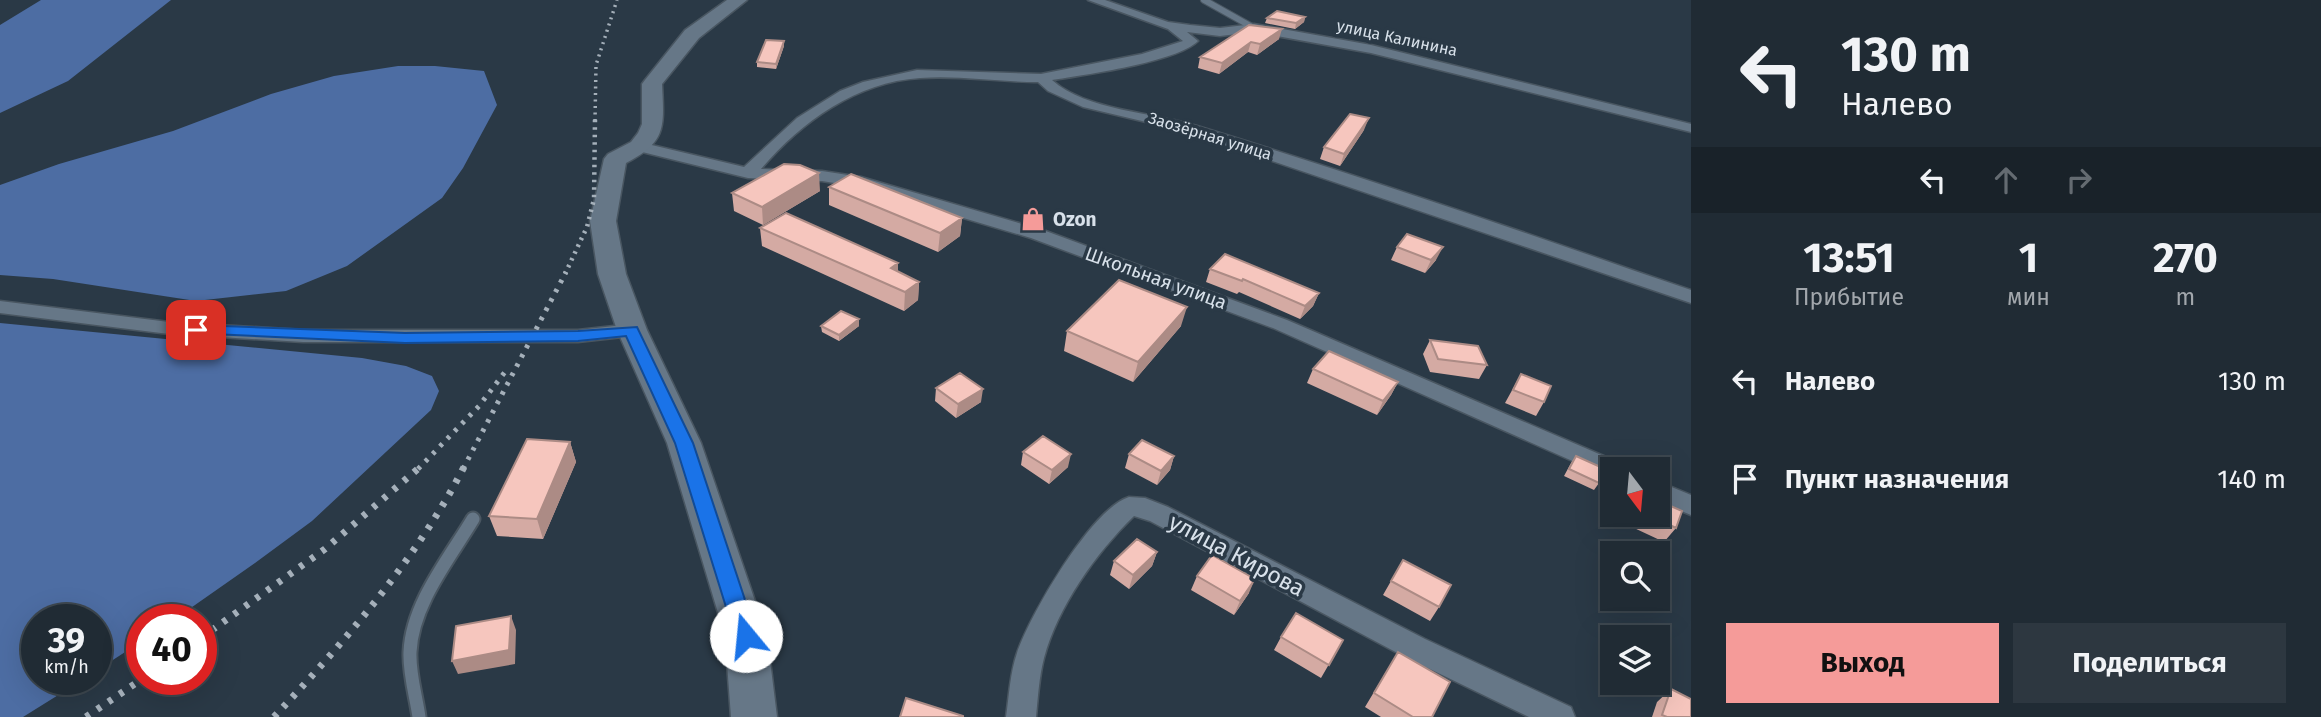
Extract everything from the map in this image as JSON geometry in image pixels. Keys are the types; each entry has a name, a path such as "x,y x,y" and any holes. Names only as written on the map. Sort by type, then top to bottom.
{"street":[{"path":"738,0 692,34 652,84 653,124 649,135 639,147 616,159 603,221 612,274 632,330 684,443 746,636 754,717"},
{"name":"улица Калинина","path":"1094,0 1166,25 1220,32 1254,28 1371,50 1691,128"},
{"path":"1166,25 1192,41"},
{"path":"748,173 770,148 817,110 860,88 883,80 936,74 1041,78 1178,48 1220,32"},
{"name":"Заозёрная улица","path":"1041,78 1048,87 1079,101 1186,127 1404,196 1691,297"},
{"name":"Школьная улица","path":"639,147 748,173 822,176 861,182 1037,234 1280,324 1600,464"},
{"path":"0,307 169,328 303,336 578,336 632,330"},
{"path":"1670,496 1691,506"},
{"name":"улица Кирова","path":"1021,717 1032,649 1050,613 1080,564 1119,514 1129,506 1145,508 1159,514 1415,648 1560,717"}],"lane":[{"path":"1204,0 1254,28"},
{"path":"419,717 410,650 415,626 429,594 473,519"}],"water":[{"path":"41,0 171,0 68,81 0,113 0,25"},
{"path":"398,66 435,66 484,71 497,105 463,168 442,198 347,266 286,291 196,301 53,279 0,275 0,185 59,164 173,131 271,94 334,76"},
{"path":"0,323 362,358 406,366 432,376 439,391 431,410 312,521 196,604 126,604 126,651 112,661 112,604 21,604 21,695 58,695 23,717 0,717"}],"building":[{"path":"1277,11 1305,17 1296,23 1267,18"},
{"path":"1249,25 1282,29 1260,44 1251,42 1222,63 1200,57"},
{"path":"766,40 784,41 776,64 757,62"},
{"path":"1350,114 1369,118 1344,154 1324,147"},
{"path":"784,164 800,165 819,173 762,207 732,193"},
{"path":"851,174 962,218 940,233 829,187"},
{"path":"786,213 898,263 891,268 919,282 905,292 760,228"},
{"path":"1407,234 1443,247 1431,260 1397,247"},
{"path":"1225,254 1319,293 1305,306 1243,279 1242,281 1210,269"},
{"path":"1119,280 1187,307 1138,362 1067,331"},
{"path":"841,311 859,319 839,335 821,326"},
{"path":"1430,340 1478,346 1487,365 1438,359"},
{"path":"1329,351 1398,382 1383,401 1313,369"},
{"path":"960,373 983,389 958,404 936,388"},
{"path":"1521,374 1551,386 1544,402 1513,390"},
{"path":"1043,436 1071,454 1052,470 1023,452"},
{"path":"527,439 570,442 537,519 489,516"},
{"path":"1142,440 1174,456 1161,471 1129,454"},
{"path":"1576,456 1600,467 1600,481 1599,483 1569,469"},
{"path":"1670,506 1682,511 1676,528 1670,525"},
{"path":"1137,539 1157,552 1133,575 1114,561"},
{"path":"1212,555 1255,579 1240,601 1197,576"},
{"path":"1403,560 1451,585 1439,607 1391,581"},
{"path":"1296,613 1343,640 1329,665 1281,637"},
{"path":"511,616 509,650 452,661 456,626"},
{"path":"1398,652 1450,682 1432,717 1413,717 1374,693"},
{"path":"1671,689 1691,699 1691,717 1662,715"},
{"path":"906,698 963,716 963,717 900,717"}],"railway":[{"path":"595,121 596,65 617,0"},
{"path":"565,273 587,227 594,199 595,119"},
{"path":"463,469 565,273"},
{"path":"420,467 479,406 508,368"},
{"path":"217,627 325,549 420,467"},
{"path":"274,717 353,629 402,567 464,467"},
{"path":"86,717 126,690"}],"place":[{"name":"Ozon","path":"1033,219"}],"route":[{"path":"196,330 405,338 578,336 632,330 684,443 746,636"}]}
